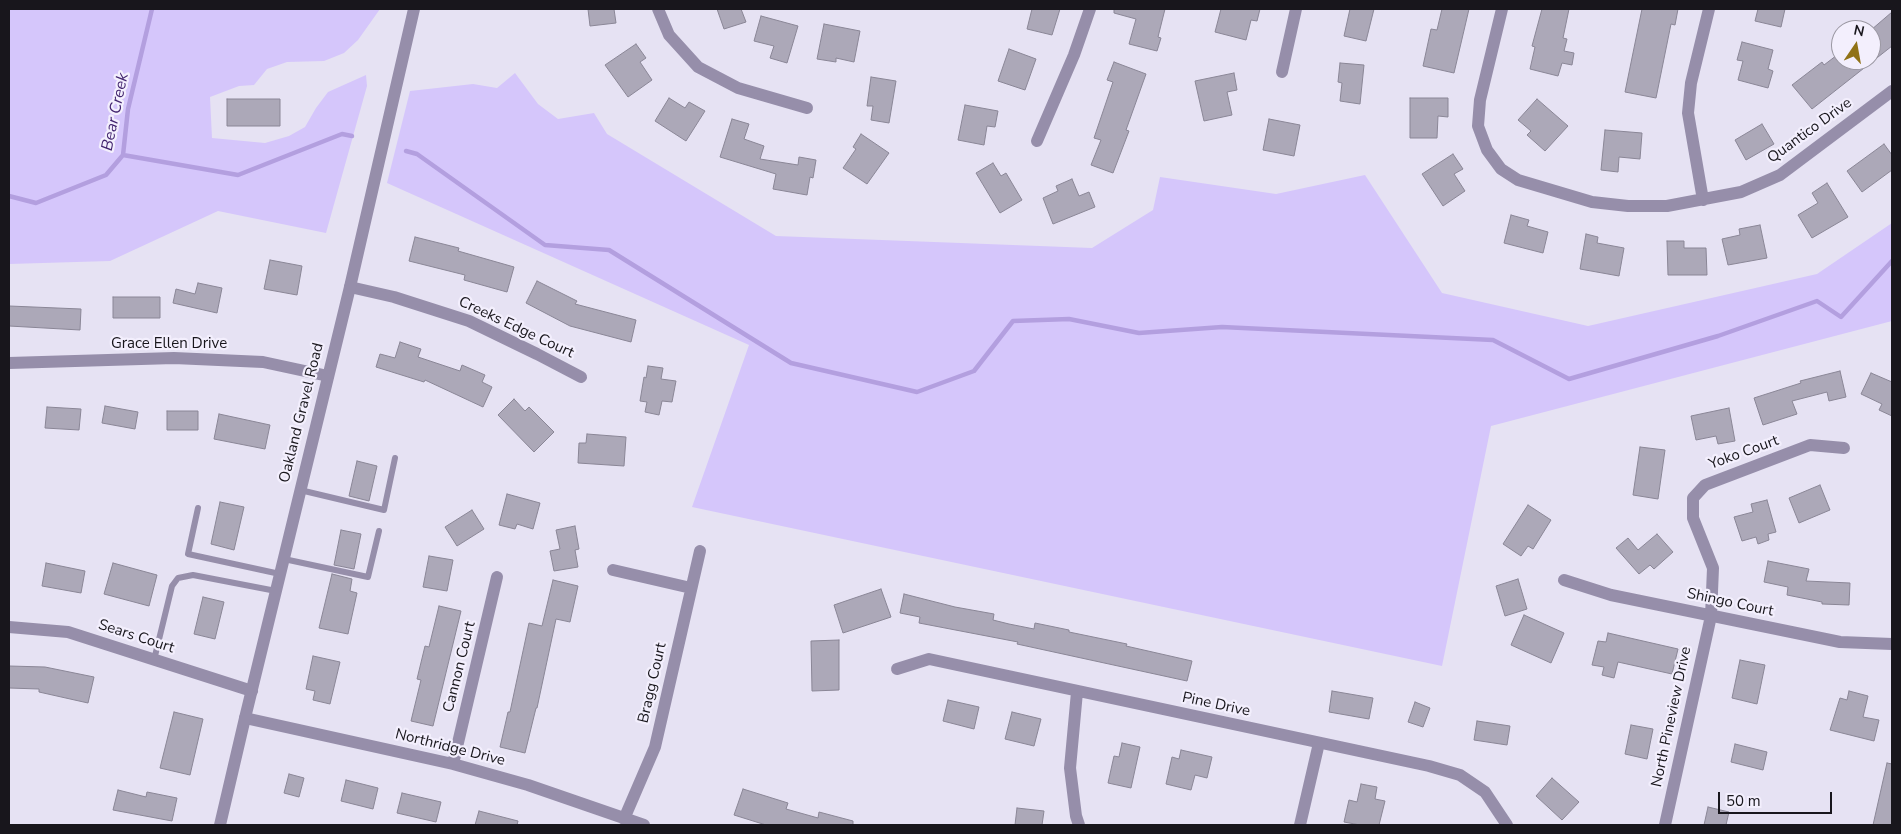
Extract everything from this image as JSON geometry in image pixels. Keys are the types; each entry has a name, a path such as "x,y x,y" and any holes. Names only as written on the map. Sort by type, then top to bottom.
{"street":[{"name":"Oakland Gravel Road","path":"220,825 350,287 414,9"},
{"path":"658,9 669,35 698,67 738,88 807,108"},
{"path":"1037,141 1074,55 1090,9"},
{"path":"1282,72 1296,9"},
{"name":"Quantico Drive","path":"1502,9 1480,100 1478,126 1487,150 1501,169 1518,180 1592,202 1628,206 1667,206 1742,192 1780,175 1892,90"},
{"path":"1703,200 1688,113 1691,84 1709,9"},
{"name":"Creeks Edge Court","path":"350,287 394,296 469,322 581,377"},
{"name":"Grace Ellen Drive","path":"9,363 184,358 263,362 328,376"},
{"name":"Yoko Court","path":"1710,616 1713,568 1692,518 1693,498 1705,485 1810,446 1844,448"},
{"name":"Bragg Court","path":"618,820 655,747 700,551"},
{"path":"613,570 691,588"},
{"name":"Cannon Court","path":"453,764 497,577"},
{"name":"Shingo Court","path":"1564,580 1611,595 1840,642 1892,645"},
{"name":"North Pineview Drive","path":"1665,825 1710,616"},
{"name":"Sears Court","path":"9,627 68,632 252,691"},
{"name":"Pine Drive","path":"897,668 929,659 1429,766 1460,775 1486,792 1507,825"},
{"path":"1077,692 1070,768 1076,816 1079,825"},
{"name":"Northridge Drive","path":"245,718 453,764 528,785 618,820 644,825"},
{"path":"1300,825 1319,743"}],"lane":[{"path":"300,490 384,510 395,458"},
{"path":"198,508 188,554 280,574"},
{"path":"284,559 368,577 379,531"},
{"path":"154,660 172,586 178,578 193,575 276,591"}],"shaded area":[{"path":"9,9 380,9 358,40 344,53 324,61 287,62 267,69 254,85 239,86 210,97 212,138 265,143 289,136 305,127 328,92 366,75 367,86 326,233 218,211 110,261 9,264"},
{"path":"515,73 538,104 558,119 594,113 607,134 776,236 1092,248 1153,210 1160,177 1276,194 1365,175 1442,293 1588,326 1817,274 1892,223 1892,321 1491,426 1442,666 692,507 749,345 387,183 410,91 473,84 497,88"}],"building":[{"path":"588,9 614,9 616,23 590,26"},
{"path":"717,9 741,9 746,22 724,29"},
{"path":"1032,9 1060,9 1052,35 1027,29"},
{"path":"1114,9 1165,9 1158,37 1161,38 1157,51 1129,44 1136,19 1114,13"},
{"path":"1221,9 1260,9 1257,21 1251,20 1246,40 1215,32"},
{"path":"1350,9 1374,9 1366,41 1344,36"},
{"path":"1442,9 1469,9 1454,73 1423,66 1431,29 1437,30"},
{"path":"1542,9 1569,9 1563,38 1567,39 1564,51 1574,53 1572,65 1562,63 1558,76 1530,69 1535,47 1532,46"},
{"path":"1642,9 1678,9 1675,25 1671,24 1656,98 1625,92"},
{"path":"1758,9 1785,9 1781,27 1755,21"},
{"path":"1892,12 1892,46 1881,55 1881,21"},
{"path":"761,16 798,26 787,63 770,58 774,46 754,41"},
{"path":"824,24 860,31 854,62 836,58 836,62 817,59"},
{"path":"1742,42 1773,50 1768,69 1773,71 1768,88 1738,80 1743,61 1737,60"},
{"path":"636,44 646,58 640,62 652,80 628,97 605,65"},
{"path":"1009,49 1036,59 1025,90 998,81"},
{"path":"1831,60 1831,70 1862,70 1812,109 1792,85 1822,62 1824,65"},
{"path":"1114,62 1146,74 1126,130 1129,131 1113,173 1091,165 1101,140 1094,138 1113,82 1107,80"},
{"path":"1340,63 1364,65 1360,104 1340,101 1342,83 1338,82"},
{"path":"1234,73 1237,90 1227,92 1232,115 1204,121 1195,81"},
{"path":"871,77 896,81 889,123 871,120 873,106 867,106"},
{"path":"669,98 685,108 689,102 705,111 686,141 655,121"},
{"path":"1410,98 1448,98 1448,117 1438,116 1437,138 1410,138"},
{"path":"227,99 280,99 280,126 227,126"},
{"path":"1537,99 1568,126 1545,151 1527,135 1531,131 1518,120"},
{"path":"965,105 998,111 995,127 987,126 984,145 958,140"},
{"path":"732,119 749,124 744,139 764,146 760,159 798,165 799,157 816,160 813,178 810,177 807,195 773,189 776,174 720,157"},
{"path":"1269,119 1300,125 1294,156 1263,150"},
{"path":"1762,124 1774,144 1746,160 1735,140"},
{"path":"1605,130 1642,133 1640,159 1619,157 1618,172 1601,170"},
{"path":"861,134 889,153 867,184 843,168 856,149 853,147"},
{"path":"1884,144 1892,155 1892,170 1862,192 1847,171"},
{"path":"1453,154 1463,169 1454,174 1465,191 1443,206 1422,174"},
{"path":"993,163 1001,176 1006,173 1022,200 1000,213 976,173"},
{"path":"1072,179 1079,196 1089,192 1095,207 1053,224 1043,198 1058,191 1056,186"},
{"path":"1827,183 1848,217 1812,238 1798,215 1818,203 1812,193"},
{"path":"1511,215 1529,220 1527,226 1548,232 1543,253 1504,243"},
{"path":"1760,225 1767,258 1728,265 1722,239 1740,235 1739,229"},
{"path":"1586,234 1598,237 1597,243 1624,248 1619,276 1580,269"},
{"path":"415,237 459,248 458,251 514,267 507,292 464,280 465,275 409,261"},
{"path":"1667,241 1684,241 1684,248 1706,248 1707,275 1668,275"},
{"path":"270,260 302,266 297,295 264,289"},
{"path":"537,281 577,301 575,304 636,320 631,342 570,326 526,303"},
{"path":"198,283 222,288 217,313 173,303 176,289 195,294"},
{"path":"113,297 160,297 160,318 113,318"},
{"path":"9,306 81,309 80,330 9,326"},
{"path":"400,342 421,349 418,357 460,371 462,365 485,375 482,382 492,387 483,407 425,380 424,382 376,367 380,354 395,358"},
{"path":"648,366 663,368 661,379 676,381 672,402 662,401 659,415 645,412 647,402 640,401"},
{"path":"1840,371 1846,397 1829,401 1827,392 1792,401 1797,414 1763,425 1754,398 1801,383 1800,381"},
{"path":"1871,373 1892,382 1892,416 1879,410 1882,404 1861,394"},
{"path":"514,399 525,411 529,407 554,432 534,452 498,415"},
{"path":"105,406 138,412 135,429 102,423"},
{"path":"47,407 81,409 79,430 45,428"},
{"path":"1729,408 1735,441 1718,444 1716,436 1696,440 1691,416"},
{"path":"167,411 198,411 198,430 167,430"},
{"path":"219,414 270,425 265,449 214,439"},
{"path":"587,434 626,437 624,466 578,463 579,443 586,443"},
{"path":"1640,447 1665,450 1658,499 1633,495"},
{"path":"357,461 377,466 369,501 349,496"},
{"path":"1820,485 1830,510 1799,523 1789,498"},
{"path":"507,494 540,503 533,529 517,524 515,529 499,525"},
{"path":"1767,500 1776,532 1768,534 1769,540 1758,544 1756,537 1742,541 1734,517 1753,512 1751,504"},
{"path":"220,502 244,507 234,550 211,544"},
{"path":"1528,505 1551,520 1533,549 1528,546 1521,556 1503,544"},
{"path":"472,510 484,529 457,546 445,527"},
{"path":"575,526 579,549 575,550 578,567 554,571 550,551 560,549 556,530"},
{"path":"341,530 361,534 354,569 334,565"},
{"path":"1657,534 1673,552 1654,569 1650,565 1639,574 1616,548 1628,538 1638,550"},
{"path":"429,556 453,560 447,591 423,587"},
{"path":"1768,561 1809,569 1806,581 1850,583 1849,605 1822,604 1822,602 1787,595 1788,587 1764,582"},
{"path":"46,563 85,571 81,593 42,586"},
{"path":"113,563 157,575 149,606 104,594"},
{"path":"332,574 352,579 350,591 357,593 348,634 319,628"},
{"path":"1518,579 1527,609 1505,616 1496,586"},
{"path":"553,580 578,586 570,622 556,619 537,708 525,753 500,747 508,712 510,712 529,623 542,626"},
{"path":"881,589 891,617 843,633 834,605"},
{"path":"904,594 955,607 994,614 993,620 1009,624 1034,629 1035,623 1192,661 1187,681 1017,644 1018,642 919,623 920,617 900,613"},
{"path":"203,597 224,602 215,639 194,634"},
{"path":"439,606 461,611 433,726 411,721 421,680 417,679 425,646 429,647"},
{"path":"1524,615 1564,633 1551,663 1511,645"},
{"path":"1608,633 1678,649 1672,674 1618,662 1614,678 1602,675 1604,667 1592,665 1598,641 1606,642"},
{"path":"839,640 839,690 812,691 811,641"},
{"path":"313,656 340,662 330,704 313,700 315,691 306,689"},
{"path":"1740,660 1765,665 1757,704 1732,698"},
{"path":"9,666 45,667 94,677 88,703 39,692 39,689 9,688"},
{"path":"1332,691 1373,698 1369,719 1329,712"},
{"path":"1849,691 1868,696 1863,717 1879,720 1874,741 1830,730 1840,698 1847,700"},
{"path":"948,700 979,707 974,729 943,721"},
{"path":"1415,702 1430,708 1423,727 1408,722"},
{"path":"174,712 203,719 190,775 160,768"},
{"path":"1012,712 1041,719 1034,746 1005,739"},
{"path":"1477,721 1510,726 1507,745 1474,740"},
{"path":"1631,725 1653,729 1647,759 1625,754"},
{"path":"1122,743 1140,747 1131,788 1108,783 1114,756 1119,757"},
{"path":"1735,744 1767,752 1763,770 1731,762"},
{"path":"1181,750 1212,757 1207,778 1195,775 1191,790 1166,784 1172,757 1179,759"},
{"path":"1887,763 1892,764 1892,825 1873,825"},
{"path":"289,774 304,778 299,797 284,793"},
{"path":"1552,778 1579,802 1562,820 1536,796"},
{"path":"346,780 378,788 373,809 341,801"},
{"path":"1361,784 1377,787 1375,799 1385,801 1379,825 1360,825 1344,822 1349,800 1357,802"},
{"path":"743,789 788,803 786,809 818,818 819,812 853,821 853,825 766,825 734,815"},
{"path":"118,790 146,797 147,792 177,798 172,821 113,810"},
{"path":"402,793 441,802 436,822 397,813"},
{"path":"1708,807 1729,812 1726,825 1704,825"},
{"path":"1017,808 1044,811 1042,825 1015,825"},
{"path":"479,811 518,821 517,825 475,825"}],"waterway":[{"name":"Bear Creek","path":"9,196 36,203 106,175 123,155 128,109 152,9"},
{"path":"123,155 238,175 342,134 352,136"},
{"path":"406,151 417,154 545,245 609,250 791,363 917,392 974,371 1013,321 1069,319 1139,333 1222,327 1493,340 1569,379 1718,336 1817,301 1841,317 1892,261"}]}
